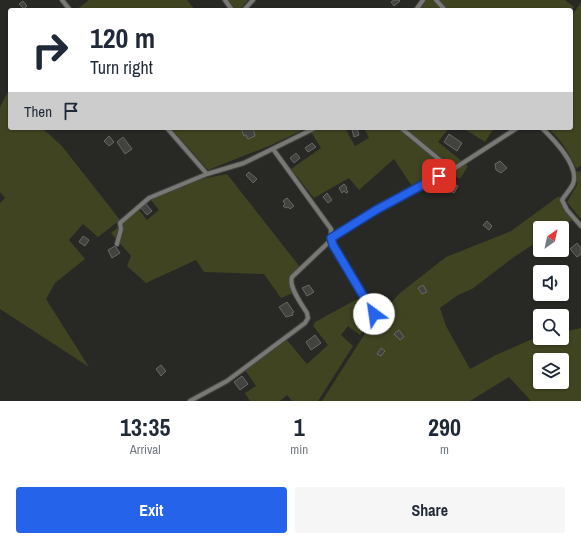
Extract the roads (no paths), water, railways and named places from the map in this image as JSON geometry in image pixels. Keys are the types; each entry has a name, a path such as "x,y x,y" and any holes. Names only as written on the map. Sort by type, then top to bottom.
{"street":[{"path":"62,0 68,8"},
{"path":"246,8 253,0"},
{"path":"436,0 443,8"},
{"path":"169,130 207,174"},
{"path":"117,244 121,229 120,223 149,198 207,174 244,163 311,130"},
{"path":"403,130 452,170"},
{"path":"190,401 227,381 305,323 308,318 307,313 292,286 291,280 292,277 331,239 376,210 452,170 514,130"},
{"path":"544,130 555,140 567,156 573,173 573,183 562,200 567,210 581,226"},
{"path":"273,149 332,229 331,239 333,245 374,314"}]}
